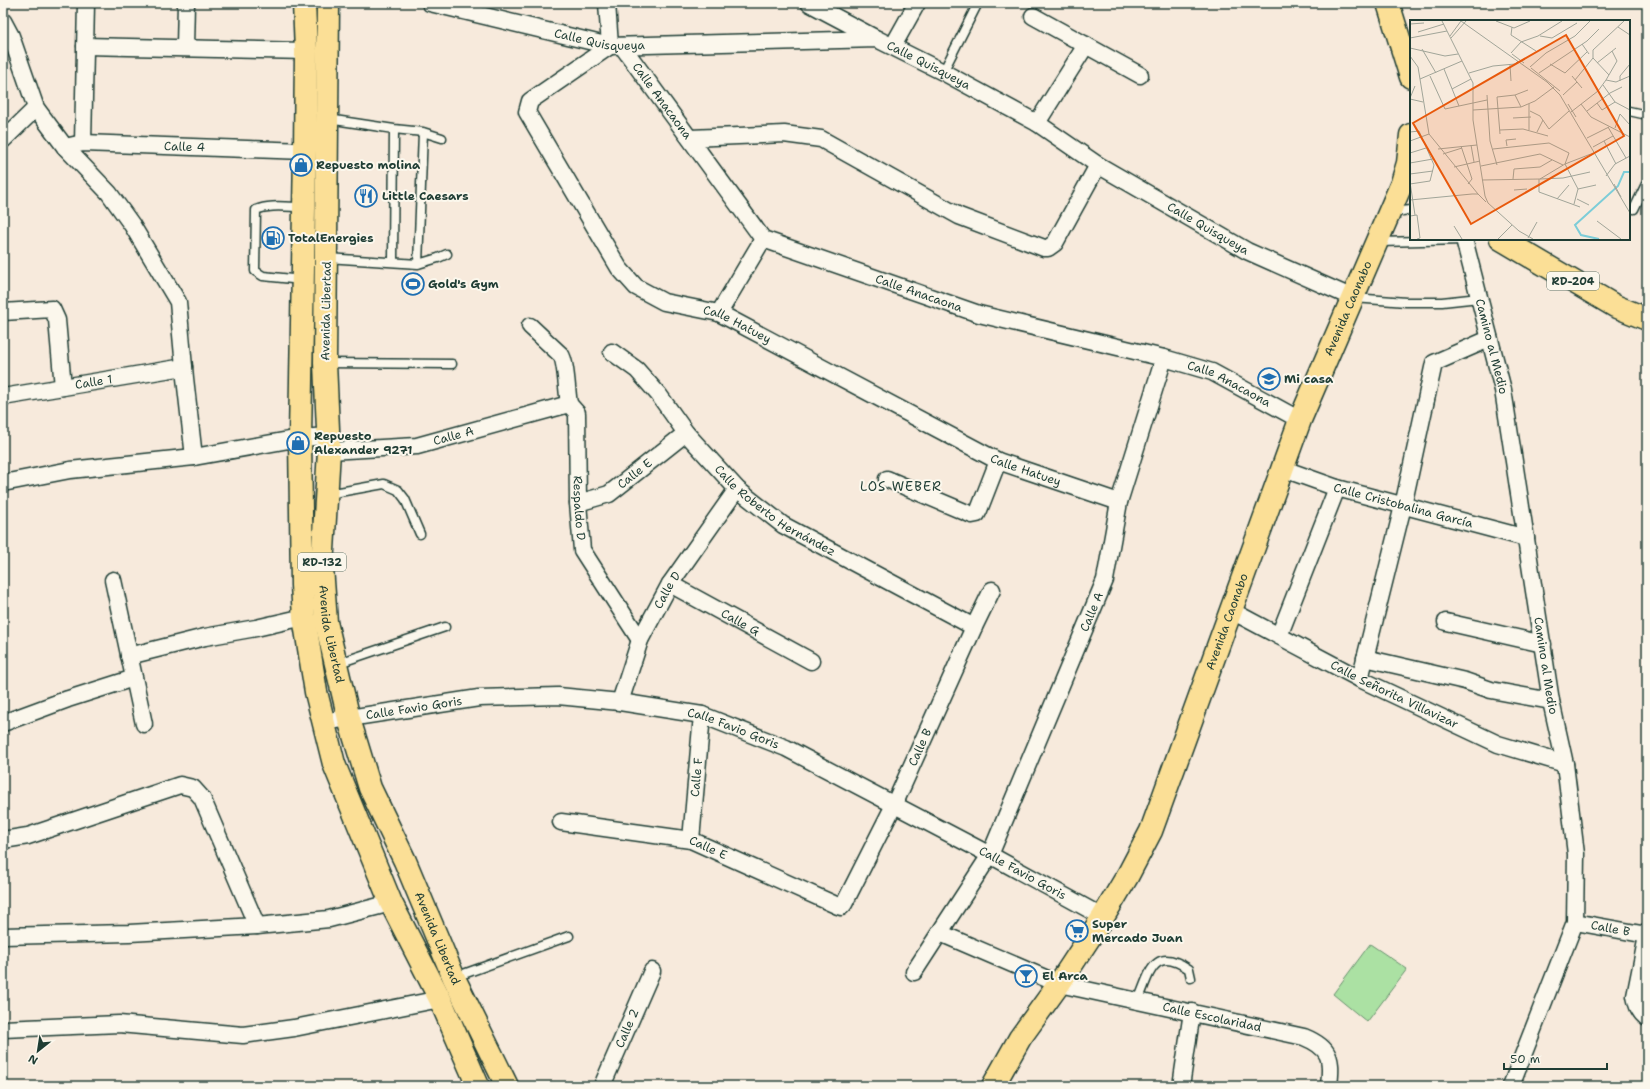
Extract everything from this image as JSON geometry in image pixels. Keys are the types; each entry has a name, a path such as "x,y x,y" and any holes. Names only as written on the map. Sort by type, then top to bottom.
{"main road":[{"name":"Avenida Libertad","path":"304,3 306,51 300,438 302,585 304,617 316,692 334,764 391,903 440,999 478,1086"},
{"name":"Avenida Libertad","path":"328,3 325,207 325,363 326,415 329,443 322,567 326,622 349,719 370,788 404,861 454,978 507,1086"},
{"path":"1388,3 1410,74"},
{"name":"Avenida Caonabo","path":"993,1086 1020,1038 1059,984 1103,917 1128,875 1151,831 1300,420 1377,242 1400,211 1407,175 1410,145"},
{"name":"RD-204","path":"1503,240 1615,306 1647,319"}],"street":[{"path":"83,143 86,3"},
{"path":"185,47 186,3"},
{"name":"Calle Quisqueya","path":"430,3 616,46 877,39 943,72 1037,123 1098,164 1247,251 1353,298"},
{"path":"606,3 616,46"},
{"path":"809,3 877,39"},
{"path":"893,46 917,3"},
{"path":"1032,16 1140,75"},
{"path":"3,22 11,36 36,108 65,147 109,193 132,225 178,302 194,457"},
{"path":"1037,123 1086,45"},
{"path":"85,46 185,47 306,51"},
{"name":"Calle Anacaona","path":"616,46 690,138 763,239 978,314 1164,358 1212,372 1300,420"},
{"name":"Calle Hatuey","path":"616,46 530,101 527,112 619,268 636,287 664,302 719,313 998,461 1119,502"},
{"path":"3,140 36,108"},
{"path":"690,138 784,134 821,139 959,216 1044,248 1048,248 1055,243 1098,164"},
{"name":"Calle 4","path":"65,147 83,143 305,151"},
{"path":"719,313 763,239"},
{"name":"Camino al Medio","path":"1464,240 1503,390 1544,644 1551,701 1566,764 1576,854 1575,922 1511,1086"},
{"path":"3,312 52,309 57,320 63,387"},
{"name":"Respaldo D","path":"530,326 556,350 564,360 564,370 571,406 577,413 578,503 582,550 640,640"},
{"path":"1360,679 1403,506 1434,363 1489,339"},
{"name":"Calle Roberto Hernández","path":"612,352 637,370 659,395 686,433 736,489 783,525 974,626"},
{"name":"Calle A","path":"914,972 990,855 1105,580 1119,502 1164,358"},
{"name":"Calle 1","path":"3,397 184,367"},
{"name":"Calle A","path":"3,483 70,470 194,457 300,438 329,443 417,446 571,406"},
{"name":"Calle E","path":"578,503 609,494 686,433"},
{"path":"887,479 972,515 977,514 980,510 998,461"},
{"name":"Calle Cristobalina García","path":"1282,468 1337,488 1526,538"},
{"path":"1278,636 1337,488"},
{"name":"Calle D","path":"620,702 640,640 670,584 736,489"},
{"path":"113,580 144,724"},
{"name":"Calle G","path":"670,584 811,661"},
{"name":"Calle B","path":"844,904 894,805 974,626 992,590"},
{"name":"Calle Señorita Villavizar","path":"1230,610 1360,679 1498,744 1566,764"},
{"path":"129,656 205,637 304,617"},
{"path":"1446,622 1544,644"},
{"path":"1365,658 1465,681 1491,690 1551,701"},
{"path":"3,723 68,699 134,678"},
{"name":"Calle Favio Goris","path":"323,722 479,698 558,696 620,702 702,715 786,748 990,855 1103,917"},
{"name":"Calle F","path":"691,840 702,715"},
{"path":"3,840 28,836 180,785 193,788 202,798 257,926"},
{"name":"Calle E","path":"561,822 691,840 838,906 844,904"},
{"path":"3,936 129,933 257,926 329,919 391,903"},
{"name":"Calle B","path":"1575,922 1647,935"},
{"name":"Calle Escolaridad","path":"940,933 1059,984 1304,1037 1323,1048 1328,1056 1331,1066 1328,1086"},
{"path":"1647,935 1635,996 1641,1013 1647,1018"},
{"name":"Calle 2","path":"602,1086 652,970"},
{"path":"3,1029 119,1024 243,1035 294,1028 440,999"},
{"path":"1181,1086 1192,1012"}],"lane":[{"path":"943,72 978,3"},
{"path":"1630,110 1647,115"},
{"path":"327,119 423,132 442,138"},
{"path":"393,262 394,129"},
{"path":"418,264 423,132"},
{"path":"1634,209 1647,182"},
{"path":"303,280 263,276 255,271 256,210 274,207 304,207"},
{"path":"1377,242 1464,240"},
{"path":"326,258 418,264 447,254"},
{"path":"1353,298 1406,302 1442,302 1479,298"},
{"path":"325,363 452,364"},
{"path":"325,495 384,484 398,490 405,499 420,534"},
{"path":"336,664 445,627"},
{"path":"454,978 569,936"},
{"path":"1138,1001 1151,970 1157,962 1165,959 1178,962 1189,969 1191,978"}],"green space":[{"path":"1370,944 1407,969 1367,1022 1333,994"}],"place":[{"name":"Repuesto molina","path":"301,165"},
{"name":"Little Caesars","path":"366,196"},
{"name":"TotalEnergies","path":"273,238"},
{"name":"Gold's Gym","path":"413,284"},
{"name":"Mi casa","path":"1269,379"},
{"name":"Repuesto Alexander 9271","path":"298,443"},
{"name":"Super Mercado Juan","path":"1077,931"},
{"name":"El Arca","path":"1026,976"}],"district":[{"name":"LOS WEBER","path":"901,486"}]}
